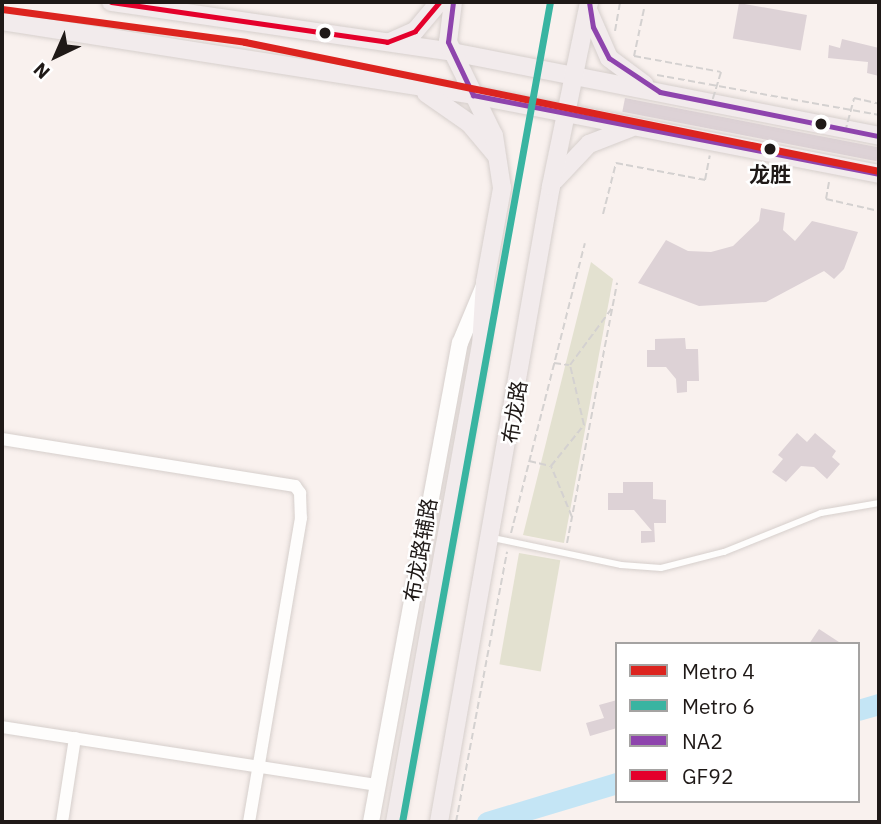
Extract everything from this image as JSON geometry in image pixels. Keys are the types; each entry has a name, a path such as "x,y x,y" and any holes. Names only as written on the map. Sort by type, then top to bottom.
{"main road":[{"path":"111,2 452,52 879,136"},
{"path":"387,43 415,31 439,2"},
{"name":"布龙路","path":"395,822 481,346 485,282 502,188 502,163 489,124 452,52 449,25 453,2"},
{"path":"588,4 593,27 609,58 660,92"},
{"name":"布龙路","path":"439,822 493,538 551,186 577,75 588,4"},
{"path":"2,21 416,89 473,95 879,174"},
{"path":"416,89 444,101 469,123 502,163"},
{"path":"551,186 589,144 618,129 636,127"},
{"name":"布龙路辅路","path":"371,822 460,342 485,282"}],"street":[{"path":"2,439 295,486 300,493 301,518 249,822"},
{"path":"2,727 377,785"},
{"path":"62,822 75,738"}],"lane":[{"path":"493,538 621,565 661,568 724,552 821,513 879,503"}],"path":[{"path":"614,34 620,2"},
{"path":"644,9 634,56 721,72 711,105"},
{"path":"654,74 879,115"},
{"path":"845,132 854,98 879,104"},
{"path":"603,214 616,163 705,180 712,143"},
{"path":"830,178 826,199 879,211"},
{"path":"511,534 585,243"},
{"path":"567,544 617,284"},
{"path":"584,425 570,365 613,307"},
{"path":"554,363 570,365"},
{"path":"584,425 590,425"},
{"path":"551,467 584,425"},
{"path":"529,461 551,467"},
{"path":"551,467 572,518"},
{"path":"456,822 508,549"}],"shaded area":[{"path":"591,262 613,279 564,543 523,535"},
{"path":"519,553 560,560 541,672 499,664"}],"building":[{"path":"739,3 807,15 801,50 733,38"},
{"path":"842,39 879,48 879,76 867,73 868,62 828,58 829,45 840,48"},
{"path":"625,98 879,147 877,161 622,112"},
{"path":"761,208 785,213 783,230 795,241 812,221 858,232 844,269 834,279 824,271 766,302 699,306 638,283 666,240 688,251 711,252 733,246 759,221"},
{"path":"685,338 686,349 698,349 699,381 687,381 687,392 677,393 676,379 666,367 647,367 647,350 655,350 655,339"},
{"path":"797,433 807,442 815,433 836,451 832,457 840,464 827,479 814,467 801,466 786,482 772,472 783,459 778,455"},
{"path":"623,482 653,482 653,499 666,500 666,523 654,523 655,542 641,543 641,531 652,531 634,510 608,510 608,493 623,493"},
{"path":"819,629 839,642 810,642"},
{"path":"615,701 615,729 590,736 586,723 604,718 599,705"}],"waterway":[{"path":"860,709 879,704"},
{"path":"487,822 615,784"}],"metro line":[{"name":"6","path":"402,822 550,2"},
{"name":"4","path":"2,9 245,42 879,171"}],"transit line":[{"name":"GF92","path":"111,2 387,42 415,31 439,2"},
{"name":"NA2","path":"453,2 448,42 473,95 879,174"},
{"name":"NA2","path":"589,2 593,27 609,58 660,92 879,136"}],"place":[{"name":"龙胜","path":"770,149"}]}
